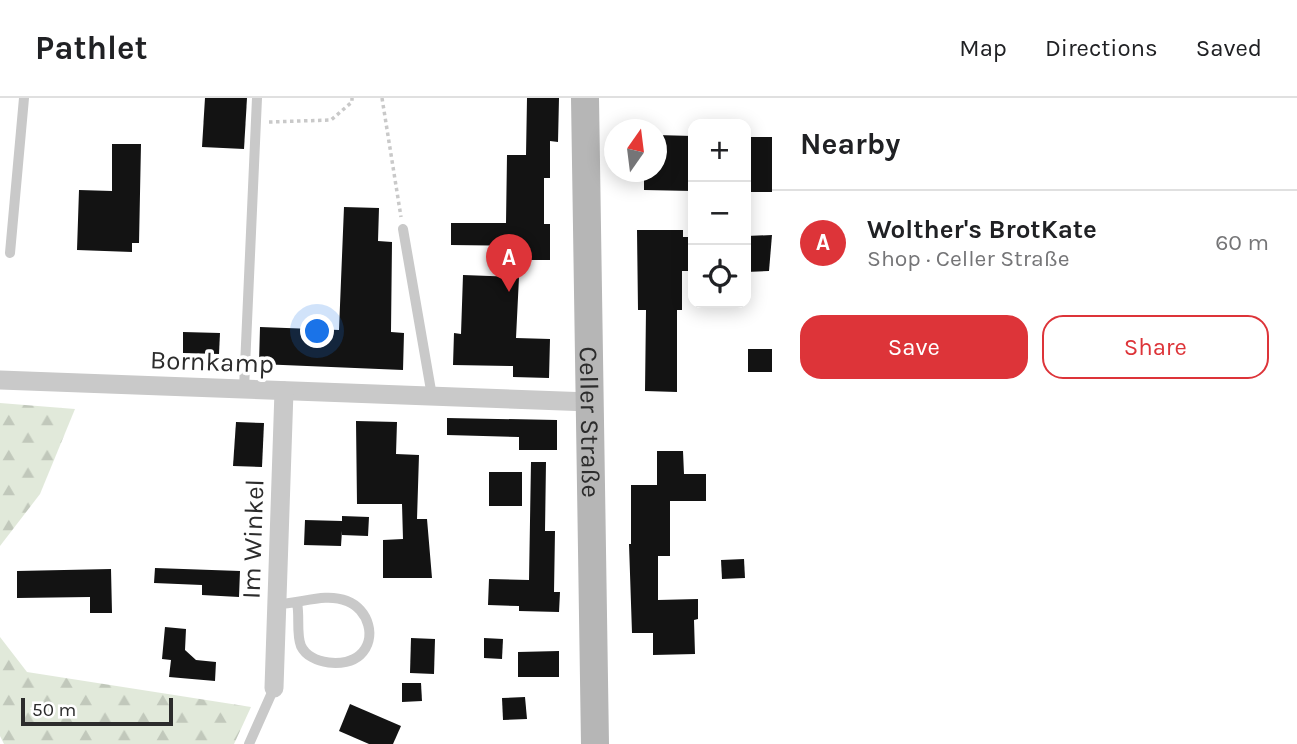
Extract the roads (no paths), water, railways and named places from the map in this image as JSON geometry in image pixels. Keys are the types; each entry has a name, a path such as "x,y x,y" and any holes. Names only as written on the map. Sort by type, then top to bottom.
{"main road":[{"name":"Celler Straße","path":"585,98 595,744"}],"street":[{"name":"Bornkamp","path":"0,380 590,402"},
{"name":"Im Winkel","path":"274,688 284,391"}],"lane":[{"path":"10,253 24,98"},
{"path":"244,389 257,98"},
{"path":"403,229 432,396"},
{"path":"277,604 337,598 357,606 369,626 366,647 359,656 350,660 330,662 313,659 306,653 299,637 298,603"},
{"path":"249,744 274,688"}],"place":[{"name":"Wolther's BrotKate","path":"509,292"}]}
